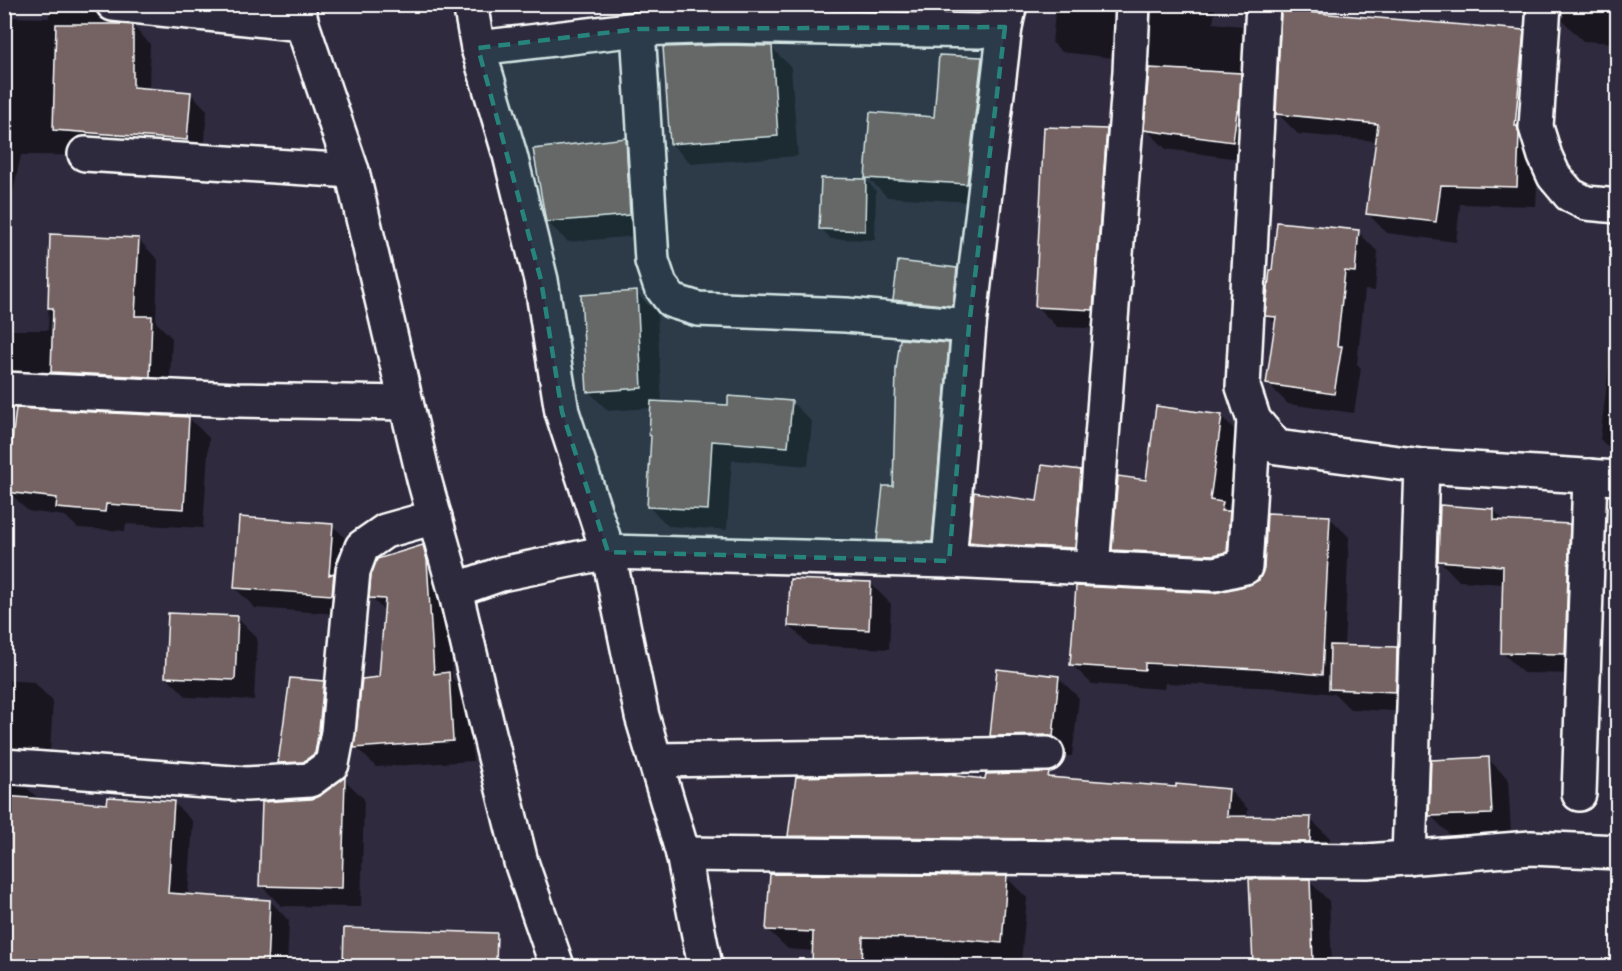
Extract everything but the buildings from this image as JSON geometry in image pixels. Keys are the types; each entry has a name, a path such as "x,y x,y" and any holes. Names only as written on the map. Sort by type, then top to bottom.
{"street":[{"path":"113,4 300,14 352,171 424,479 455,590 521,862 557,966"},
{"path":"470,4 478,48 510,155 541,280 562,412 642,716 683,854 705,966"},
{"path":"1092,568 1130,71 1133,4"},
{"path":"455,590 501,574 599,553 949,561 1215,574 1245,567 1254,420 1244,387 1263,4"},
{"path":"1544,4 1536,127 1545,156 1554,176 1570,195 1586,203 1617,206"},
{"path":"478,48 638,28 727,26 979,31 1008,16"},
{"path":"949,561 969,326 1008,16"},
{"path":"638,28 652,261 660,285 672,301 698,309 846,315 969,326"},
{"path":"85,154 352,171"},
{"path":"4,389 237,400 406,403"},
{"path":"1254,420 1276,447 1422,466 1604,477 1579,794"},
{"path":"1408,858 1422,466"},
{"path":"4,766 246,784 310,780 332,764 338,732 353,571 362,547 385,531 435,517"},
{"path":"655,760 1047,754"},
{"path":"683,854 1367,861 1531,848 1617,852"}],"highlighted area":[{"path":"1005,27 969,326 949,561 608,552 562,412 541,280 478,48 638,29"}]}
